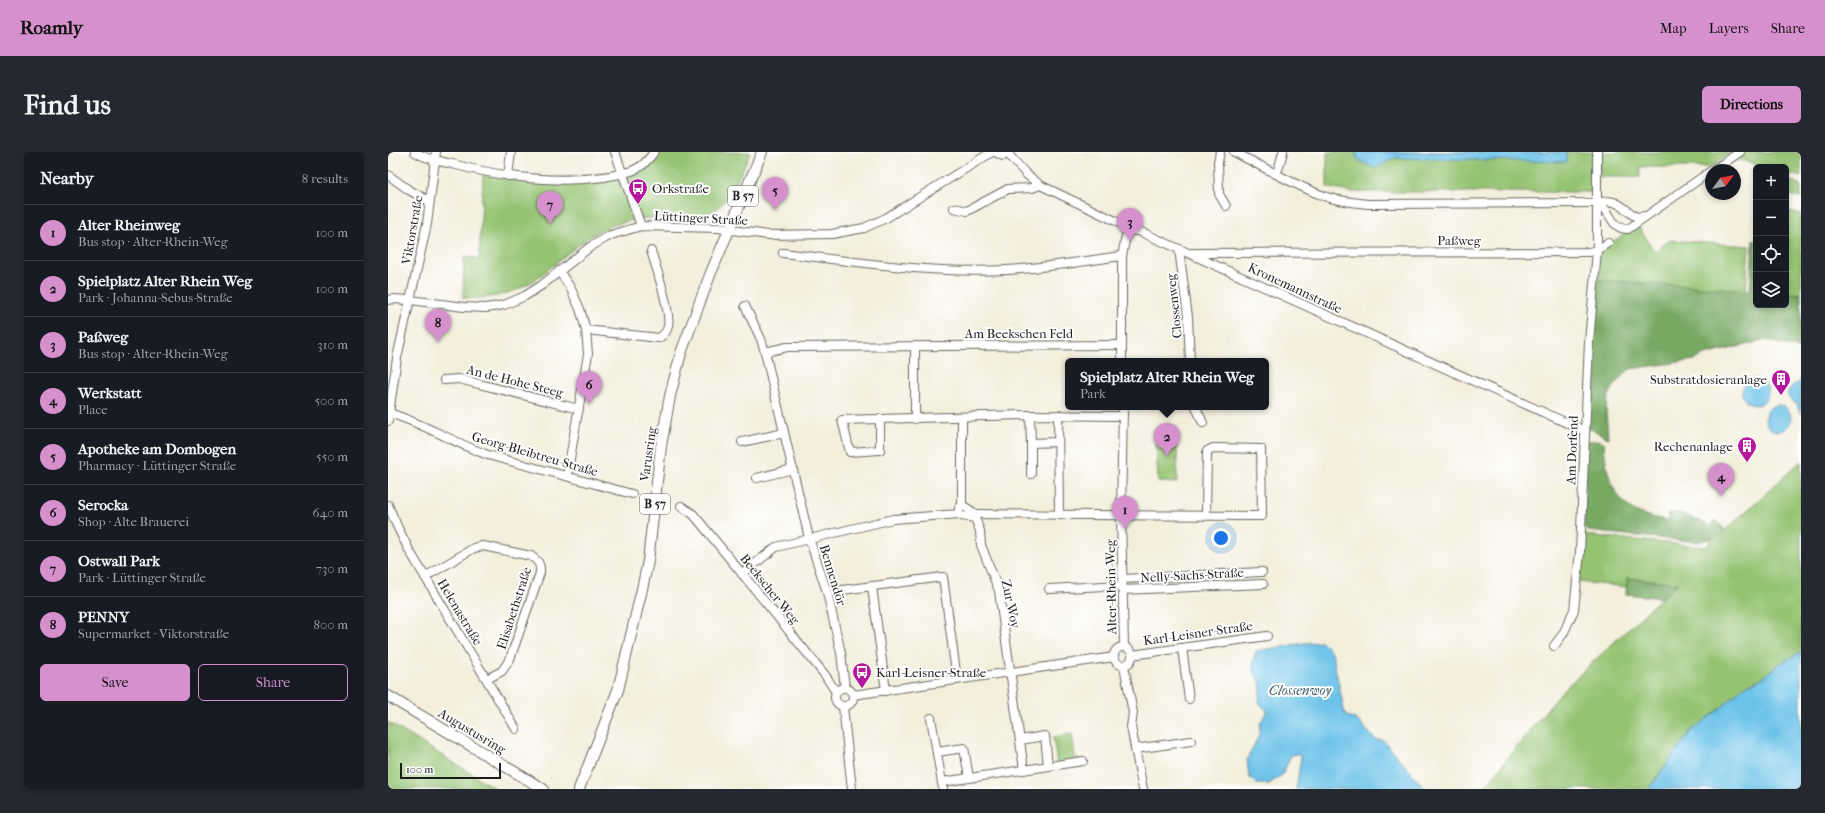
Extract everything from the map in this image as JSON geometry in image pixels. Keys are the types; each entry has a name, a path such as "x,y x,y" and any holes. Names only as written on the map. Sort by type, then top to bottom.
{"main road":[{"name":"Varusring","path":"579,789 618,690 642,589 648,561 661,446 670,396 681,353 710,275 762,152"},
{"name":"Augustusring","path":"388,696 543,789"}],"street":[{"path":"415,152 436,156 484,172 543,180 582,180 623,174 634,170 654,152"},
{"path":"508,176 511,152"},
{"path":"615,152 641,226"},
{"name":"Lüttinger Straße","path":"388,300 410,300 464,308 486,308 504,305 525,296 542,285 590,247 611,235 641,226 730,229 768,235 816,235 845,232 864,228 886,218 992,152"},
{"path":"995,152 1003,156 1009,153"},
{"path":"1220,152 1218,162 1219,194 1226,206"},
{"path":"1234,152 1303,188 1325,197 1346,201 1367,204 1597,203 1613,201 1636,217 1645,216"},
{"path":"1276,174 1283,152"},
{"name":"Am Dorfend","path":"1554,646 1563,634 1574,610 1580,552 1584,432 1597,250 1597,152"},
{"path":"1722,164 1740,152"},
{"name":"Kronemannstraße","path":"1009,153 1026,174 1040,185 1122,224 1127,231 1139,231 1584,432"},
{"name":"Viktorstraße","path":"388,417 398,358 427,224 436,156"},
{"path":"388,175 409,190 429,201"},
{"path":"1597,203 1604,206 1609,212 1615,226 1621,229 1628,229 1705,176"},
{"path":"954,208 967,211 1008,189 1032,188 1040,185"},
{"path":"1122,358 1122,256 1127,231"},
{"path":"1597,250 1608,243"},
{"name":"Clossenweg","path":"1179,249 1188,316 1190,358"},
{"name":"Paßweg","path":"1189,253 1597,250"},
{"path":"586,330 659,338 665,334 668,325 663,290 651,251"},
{"path":"783,253 895,267 974,270 1027,269 1122,256"},
{"path":"559,271 575,296 586,330 588,354 567,476"},
{"name":"Bennendör","path":"745,306 761,339 765,352 809,538 827,592 841,653 845,688"},
{"name":"Am Beekschen Feld","path":"765,352 787,347 1122,345"},
{"path":"915,419 914,388 916,346"},
{"name":"An de Hohe Steeg","path":"444,380 459,379 579,409"},
{"name":"Alter-Rhein-Weg","path":"1123,410 1121,515 1124,647"},
{"path":"1197,410 1203,423"},
{"path":"880,419 880,450 850,452 842,420 1030,415 1123,416"},
{"path":"1030,415 1032,474"},
{"path":"1058,415 1059,515"},
{"name":"Georg-Bleibtreu-Straße","path":"388,417 402,417 469,448 632,494"},
{"path":"959,514 959,508 962,505 962,418"},
{"path":"742,442 784,432"},
{"path":"1031,443 1058,442"},
{"path":"742,574 776,547 894,519 959,514 962,516 1121,515 1206,516 1262,516 1261,449 1213,448 1207,451 1206,516"},
{"path":"757,478 793,469"},
{"name":"Helenastraße","path":"388,505 397,526 425,577 516,729"},
{"path":"962,505 975,516"},
{"name":"Beekscher Weg","path":"681,506 693,514 825,675 836,692"},
{"name":"Zur Woy","path":"975,516 980,532 981,545 999,591 1024,770"},
{"name":"Elisabethstraße","path":"425,577 474,548 483,546 531,556 537,560 541,567 540,573 510,659 502,671 487,679"},
{"name":"Nelly-Sachs-Straße","path":"1122,585 1262,572"},
{"path":"842,590 943,578 957,680"},
{"name":"Nelly-Sachs-Straße","path":"1122,585 1263,584"},
{"path":"1049,589 1122,585"},
{"path":"872,587 886,691"},
{"name":"Karl-Leisner-Straße","path":"1132,655 1267,636"},
{"name":"Alter-Rhein-Weg","path":"1114,657 1116,650 1124,647 1130,650 1132,655"},
{"path":"1182,648 1189,699"},
{"path":"1124,666 1132,661 1132,655"},
{"path":"853,696 1114,657 1116,663 1124,666"},
{"path":"1124,666 1132,713 1131,727 1143,789"},
{"path":"845,688 850,690 853,696 853,702 848,706 842,707 835,701 836,692 845,688"},
{"path":"842,707 852,789"},
{"path":"931,718 942,786 969,778 1083,762"},
{"path":"1020,740 1045,736 1048,766"},
{"path":"1135,750 1191,741"},
{"path":"937,752 964,748 969,778"}],"green space":[{"path":"654,152 750,152 726,199 721,205 709,213 693,217 640,219 614,225 590,237 532,282 523,287 504,294 484,298 463,298 464,256 479,259 483,175 543,180 634,170"},
{"path":"1327,152 1594,152 1594,192 1348,192 1327,187"},
{"path":"1599,152 1734,152 1716,164 1705,164 1705,167 1640,167 1640,177 1599,177"},
{"path":"1743,152 1801,152 1801,177 1789,174 1789,164 1755,164 1737,159"},
{"path":"1789,181 1801,184 1801,198 1789,195"},
{"path":"1789,211 1801,214 1801,294 1789,293"},
{"path":"1637,225 1655,251 1670,240 1749,246 1746,290 1597,280 1599,255 1603,249"},
{"path":"1753,240 1753,308 1789,308 1789,293 1801,294 1801,349 1766,340 1705,355 1695,360 1630,369 1622,376 1608,398 1606,412 1608,438 1587,427 1597,280 1750,290"},
{"path":"1598,440 1604,442 1608,470 1614,488 1625,503 1632,509 1645,515 1668,521 1668,513 1681,513 1711,526 1714,520 1725,530 1720,535 1698,542 1588,531 1584,527 1587,441"},
{"path":"1156,444 1177,445 1177,483 1158,482"},
{"path":"1801,461 1801,652 1776,666 1764,677 1742,688 1662,769 1649,789 1483,789 1560,693 1677,583 1628,578 1627,587 1579,582 1584,535 1707,547 1711,538 1720,535"},
{"path":"1627,578 1678,583 1662,598 1626,594"},
{"path":"388,722 496,789 388,789"},
{"path":"1072,734 1076,761 1057,764 1053,737"}],"water":[{"path":"1355,152 1566,152 1566,162 1394,158 1375,169 1358,160"},
{"path":"1755,379 1764,383 1768,392 1764,401 1755,405 1746,401 1742,392 1746,383"},
{"path":"1801,379 1801,414 1797,406 1799,402 1796,403 1790,400 1788,393 1790,388"},
{"path":"1778,405 1787,409 1791,418 1787,427 1778,431 1769,427 1765,418 1769,409"},
{"name":"Clossenwoy","path":"1322,642 1332,652 1345,715 1357,720 1376,740 1383,740 1425,789 1296,789 1301,757 1297,754 1291,755 1282,775 1269,784 1256,784 1249,777 1247,760 1259,735 1260,724 1267,711 1259,703 1261,684 1254,672 1253,661 1256,651 1304,643"},
{"path":"1801,652 1801,789 1649,789 1691,731 1722,707 1742,688 1764,677 1776,666"}],"place":[{"name":"Orkstraße","path":"638,205"},
{"name":"Apotheke am Dombogen","path":"775,210"},
{"name":"Ostwall Park","path":"550,224"},
{"name":"Paßweg","path":"1130,241"},
{"name":"PENNY","path":"438,342"},
{"name":"Substratdosieranlage","path":"1781,396"},
{"name":"Serocka","path":"589,404"},
{"name":"Spielplatz Alter Rhein Weg","path":"1167,456"},
{"name":"Rechenanlage","path":"1747,463"},
{"name":"Werkstatt","path":"1721,496"},
{"name":"Alter Rheinweg","path":"1125,529"},
{"name":"Karl-Leisner-Straße","path":"862,689"}]}
